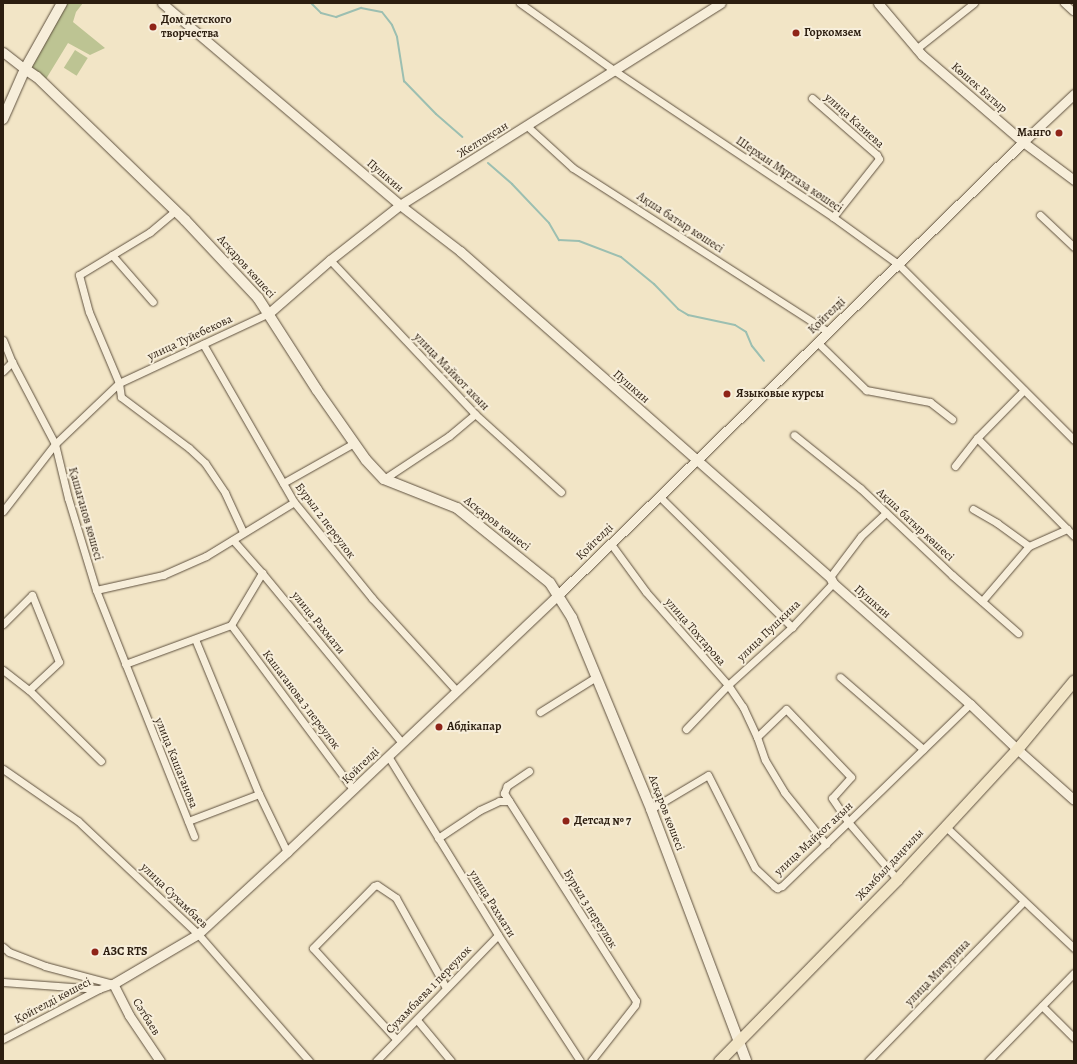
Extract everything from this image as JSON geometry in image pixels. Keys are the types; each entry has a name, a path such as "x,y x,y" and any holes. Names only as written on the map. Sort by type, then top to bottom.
{"main road":[{"path":"3,119 25,69 62,3"},
{"name":"Асқаров көшесі","path":"25,69 37,77 175,211 248,287 269,313 317,390 366,460 384,479 457,508 550,583 572,618 651,809 746,1061"},
{"name":"Жамбыл даңғылы","path":"719,1061 897,879 1017,749 1074,680"}],"street":[{"name":"Пушкин","path":"162,3 400,205 460,251 970,704 1074,800"},
{"name":"Шерхан Мұртаза көшесі","path":"520,3 615,71 833,217 898,264 1074,440"},
{"name":"Желтоқсан","path":"269,313 330,260 400,205 721,3"},
{"name":"Көшек Батыр","path":"878,3 916,48 1022,142 1074,180"},
{"path":"916,48 974,3"},
{"path":"1064,3 1073,11"},
{"path":"3,52 25,69"},
{"name":"Қойгелді","path":"113,984 198,934 287,852 611,544 1022,142 1074,94"},
{"name":"улица Казиева","path":"812,98 877,155 879,159 833,217"},
{"name":"Ақша батыр көшесі","path":"526,126 573,168 828,332"},
{"path":"175,211 150,232 79,276 89,312 119,383 121,397 189,448 205,464 225,493 243,532"},
{"path":"1040,215 1074,247"},
{"path":"112,255 153,302"},
{"name":"улица Майкот акын","path":"330,260 475,414 561,492"},
{"name":"улица Туйебекова","path":"3,511 55,444 119,383 269,313"},
{"name":"Қашағанов көшесі","path":"3,340 12,362 55,444 68,498 96,590 138,697"},
{"path":"817,342 866,390 930,402 952,419"},
{"name":"Бурыл 2 переулок","path":"203,344 294,502 372,598 457,691"},
{"path":"3,371 12,362"},
{"path":"955,466 977,438 1024,390"},
{"path":"384,479 449,436 475,414"},
{"name":"Ақша батыр көшесі","path":"794,435 860,488 1018,633"},
{"path":"977,438 1074,536"},
{"path":"283,483 354,443"},
{"path":"659,496 792,627"},
{"path":"96,590 163,575 206,556 294,502"},
{"path":"974,509 997,523 1029,546"},
{"name":"улица Пушкина","path":"686,728 728,685 792,627 831,580 861,536 886,513"},
{"path":"982,601 1029,546 1067,529"},
{"path":"125,664 231,625 262,573 233,540"},
{"name":"улица Тохтарова","path":"611,544 646,592 728,685 743,707 757,737 765,760 784,792 826,844"},
{"name":"улица Рахмати","path":"262,573 402,743"},
{"path":"3,624 32,596 59,662 29,690"},
{"name":"Кашаганова 3 переулок","path":"231,625 353,789"},
{"path":"195,639 259,794 287,852"},
{"path":"3,670 29,690 101,761"},
{"path":"540,712 596,677"},
{"path":"840,677 923,749"},
{"name":"улица Кашаганова","path":"138,697 194,836"},
{"name":"улица Майкот акын","path":"651,809 708,775 755,868 777,888 782,886 849,823 970,704"},
{"path":"757,737 786,709 851,777 832,798 849,823 897,879"},
{"name":"улица Рахмати","path":"388,756 498,935 580,1061"},
{"name":"улица Сухамбаев","path":"3,769 78,821 198,934 309,1061"},
{"path":"438,838 480,810 499,801 509,801 504,792 507,786 529,771"},
{"path":"188,821 259,794"},
{"name":"Бурыл 3 переулок","path":"509,801 636,1001 590,1061"},
{"path":"945,826 1074,948"},
{"path":"396,1039 313,948 374,886 377,885 396,898 446,988"},
{"name":"улица Мичурина","path":"868,1061 1024,901"},
{"name":"Сухамбаева 1 переулок","path":"376,1061 498,935"},
{"path":"3,947 9,952 45,966 113,984"},
{"path":"988,1061 1074,974"},
{"path":"3,982 99,989"},
{"name":"Қойгелді көшесі","path":"3,1039 99,989 113,984"},
{"name":"Сәтбаев","path":"113,984 129,1015 160,1061"},
{"path":"1042,1006 1074,1038"},
{"path":"417,1020 451,1061"}],"green space":[{"path":"66,3 83,3 76,12 73,22 105,48 90,55 68,43 46,79 23,65"},
{"path":"75,50 88,58 77,76 64,68"}],"waterway":[{"path":"311,3 321,13 336,17 361,8 382,12 392,25 397,37 404,81 436,114 462,137"},
{"path":"488,163 512,184 549,223 559,240 579,241 621,257 654,284 678,309 688,315 735,325 746,332 752,346 764,361"}],"place":[{"name":"Дом детского творчества","path":"153,27"},
{"name":"Горкомзем","path":"796,33"},
{"name":"Манго","path":"1059,133"},
{"name":"Языковые курсы","path":"727,394"},
{"name":"Абдiкапар","path":"439,727"},
{"name":"Детсад № 7","path":"566,821"},
{"name":"АЗС RTS","path":"95,952"}]}
